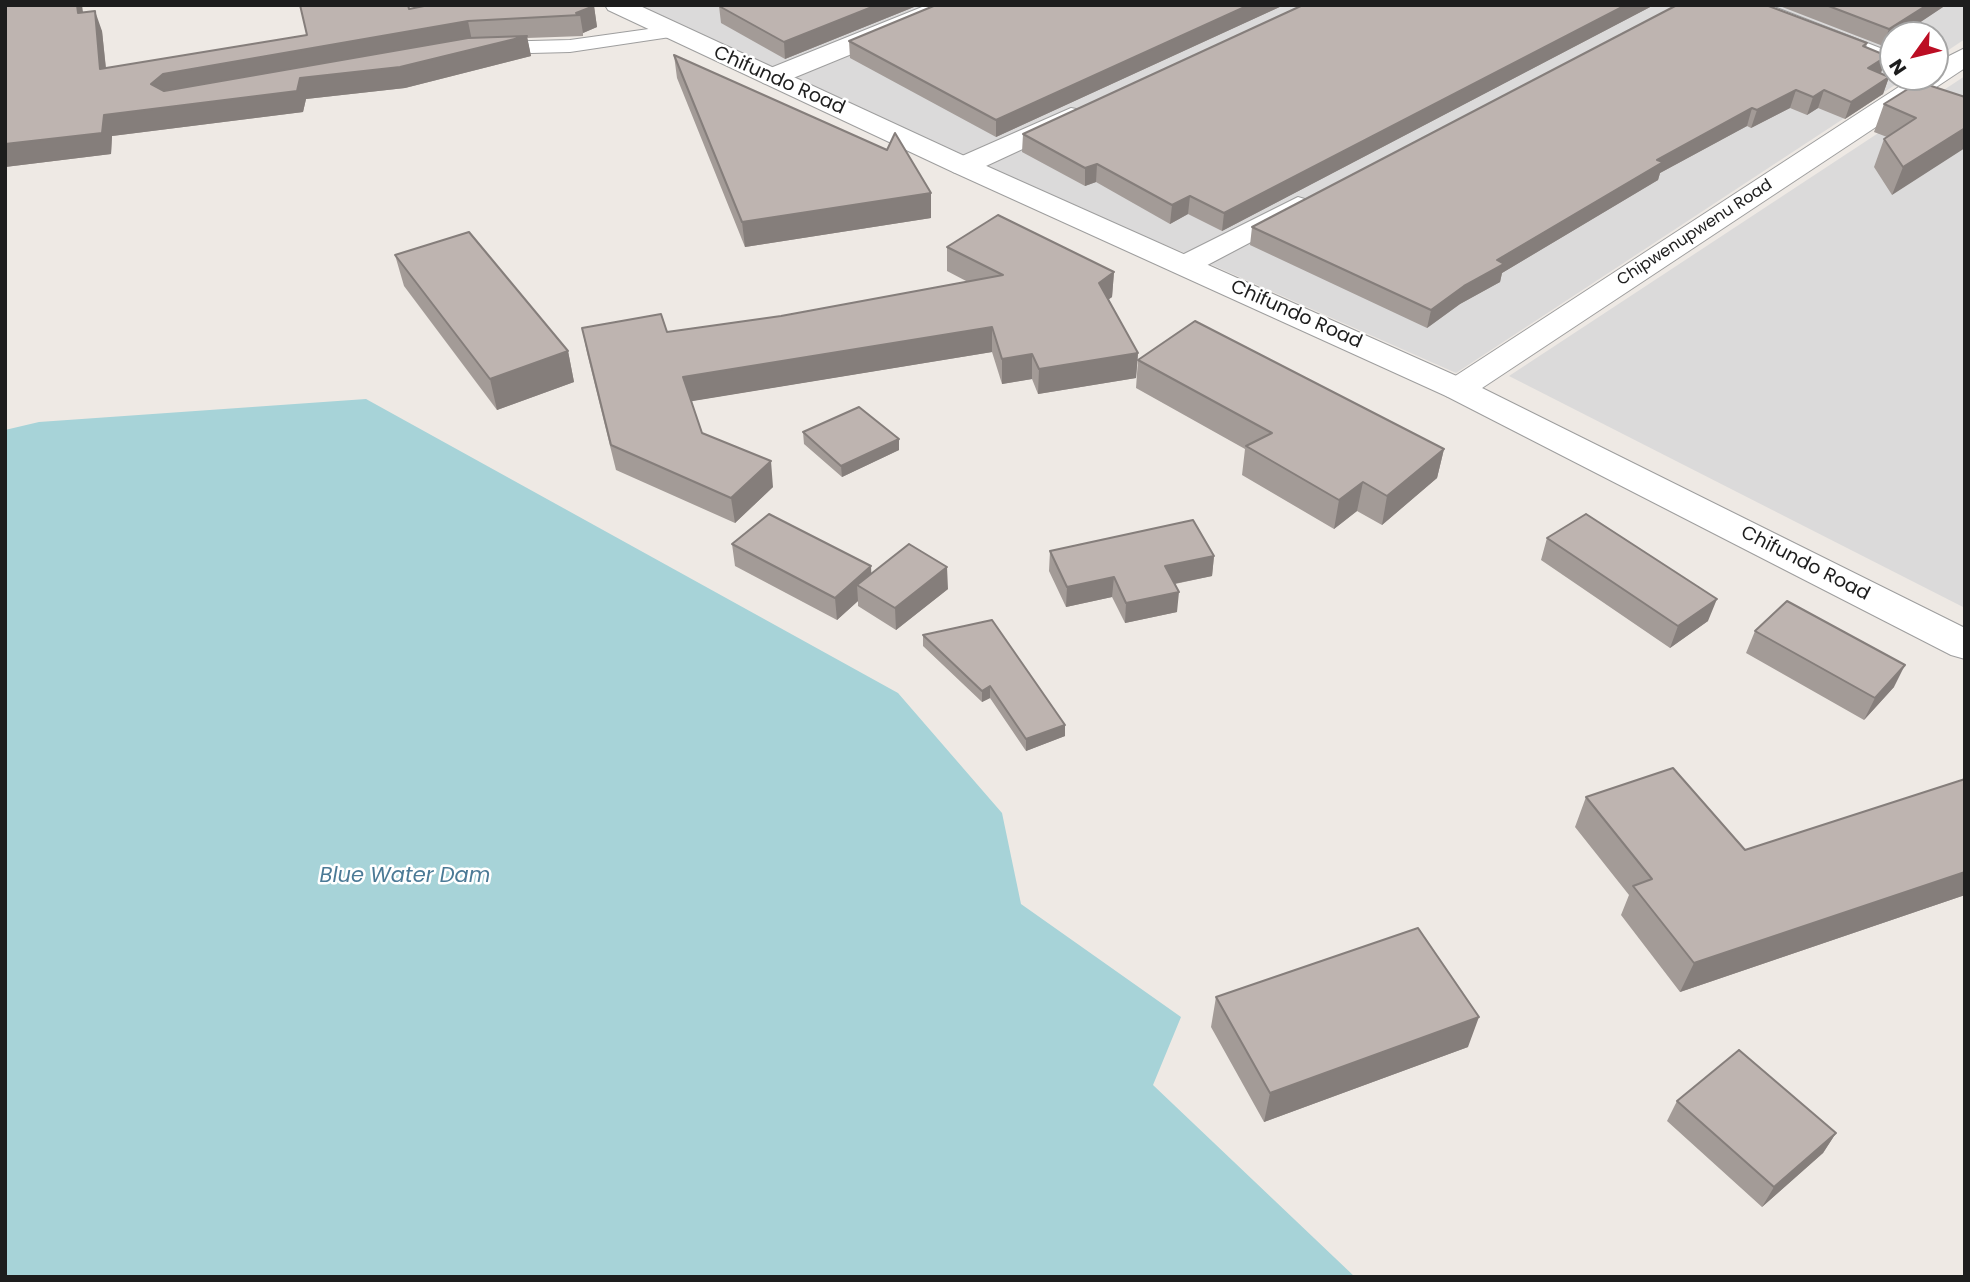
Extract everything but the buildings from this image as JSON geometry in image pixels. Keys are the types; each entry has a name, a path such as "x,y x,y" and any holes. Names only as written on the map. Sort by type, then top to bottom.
{"street":[{"name":"Chifundo Road","path":"617,5 670,32 963,166 1458,389 1965,645"},
{"path":"772,77 950,5"},
{"path":"1746,5 1879,57"},
{"name":"Chipwenupwenu Road","path":"1949,66 1965,56"},
{"name":"Chipwenupwenu Road","path":"1458,389 1913,102 1921,91"},
{"path":"963,166 1100,103"},
{"path":"1185,265 1321,194"}],"lane":[{"path":"472,50 570,46 670,32"}],"shaded area":[{"path":"633,5 1965,5 1965,39 1949,50 1949,21 1879,21 1879,91 1886,91 1456,373 1185,253 966,163"},
{"path":"1965,76 1965,608 1509,376 1942,91 1949,91 1949,87"}],"water":[{"name":"Blue Water Dam","path":"366,399 898,693 1002,813 1021,904 1181,1017 1153,1085 1355,1277 5,1277 5,430 39,422"}]}
